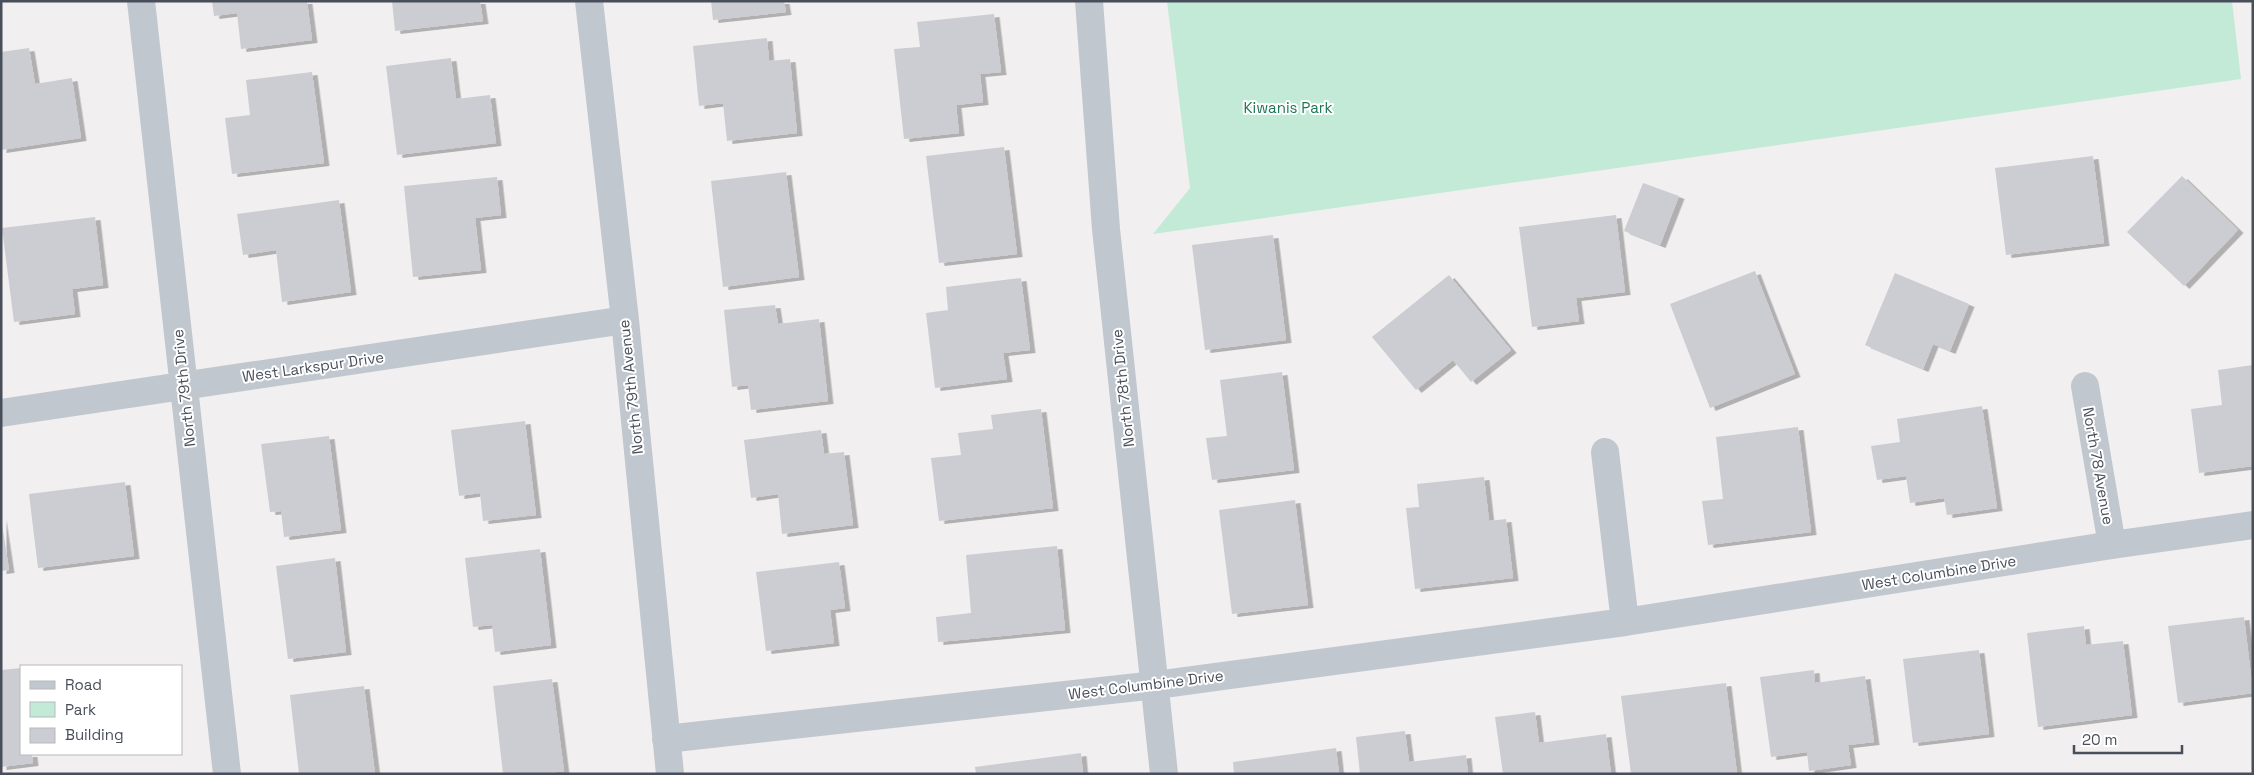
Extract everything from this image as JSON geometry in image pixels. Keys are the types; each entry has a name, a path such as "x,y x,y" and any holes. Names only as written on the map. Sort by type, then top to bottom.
{"street":[{"name":"North 79th Drive","path":"141,1 227,774"},
{"name":"North 79th Avenue","path":"589,1 625,320 670,774"},
{"name":"North 78th Drive","path":"1089,1 1106,229 1164,774"},
{"name":"West Larkspur Drive","path":"1,413 625,320"},
{"name":"North 78 Avenue","path":"2085,386 2112,545"},
{"path":"1605,452 1625,622"},
{"name":"West Columbine Drive","path":"666,739 1156,685 1625,622 2112,545 2253,525"}],"green space":[{"name":"Kiwanis Park","path":"1167,1 2232,1 2241,79 1153,234 1190,188"}],"building":[{"path":"212,1 307,1 312,40 241,49 237,13 214,16"},
{"path":"392,1 480,1 483,21 395,31"},
{"path":"711,1 784,1 786,12 713,20"},
{"path":"994,14 1001,72 980,74 983,102 956,105 959,133 904,139 894,49 920,47 917,22"},
{"path":"767,38 769,61 790,59 797,133 727,141 723,103 699,106 693,46"},
{"path":"29,48 35,84 72,78 81,138 1,150 1,52"},
{"path":"451,58 456,99 490,95 496,143 397,155 386,66"},
{"path":"312,72 324,163 232,174 225,118 250,115 246,80"},
{"path":"1004,147 1017,254 939,263 926,156"},
{"path":"2093,156 2104,243 2006,255 1995,168"},
{"path":"786,172 799,277 723,287 711,181"},
{"path":"2182,176 2238,230 2184,286 2127,232"},
{"path":"497,177 501,215 475,218 481,270 413,277 404,186"},
{"path":"1643,183 1679,196 1660,245 1624,231"},
{"path":"339,200 351,292 282,302 276,250 243,255 237,214"},
{"path":"1616,215 1625,292 1576,298 1579,321 1532,327 1519,227"},
{"path":"95,217 103,285 72,289 75,314 14,322 2,228"},
{"path":"1273,235 1286,340 1205,350 1192,245"},
{"path":"1755,271 1795,374 1710,408 1670,304"},
{"path":"1895,273 1969,304 1950,351 1933,344 1923,369 1865,345"},
{"path":"1449,275 1511,350 1471,382 1453,360 1416,390 1372,337"},
{"path":"1021,278 1030,350 1003,353 1007,379 935,388 926,313 948,310 946,287"},
{"path":"775,305 778,324 819,319 828,401 751,410 748,385 732,387 724,310"},
{"path":"2253,365 2253,466 2199,473 2191,409 2222,405 2218,370"},
{"path":"1282,372 1294,470 1212,480 1206,438 1227,436 1220,380"},
{"path":"1982,406 1997,508 1947,515 1944,498 1910,503 1906,476 1877,480 1871,446 1900,442 1897,419"},
{"path":"1041,409 1053,508 939,521 931,458 961,455 958,433 993,429 991,415"},
{"path":"525,421 536,515 483,521 480,493 459,496 451,430"},
{"path":"1798,427 1811,532 1708,545 1702,501 1723,499 1716,437"},
{"path":"821,430 824,454 844,452 853,525 782,534 778,494 751,498 744,440"},
{"path":"329,436 341,530 284,537 281,511 270,512 261,444"},
{"path":"1484,477 1489,521 1506,519 1513,578 1415,589 1406,508 1419,507 1417,484"},
{"path":"125,482 134,556 38,568 29,494"},
{"path":"1295,500 1308,605 1232,614 1219,510"},
{"path":"1,517 9,570 1,571"},
{"path":"1057,546 1065,630 938,642 936,617 971,613 966,555"},
{"path":"540,549 551,645 495,652 492,625 473,627 465,558"},
{"path":"335,558 346,652 288,659 276,566"},
{"path":"839,562 845,608 830,610 834,643 766,651 756,572"},
{"path":"2244,617 2253,693 2178,703 2168,626"},
{"path":"2084,626 2086,645 2123,641 2132,715 2038,727 2027,633"},
{"path":"1979,650 1989,734 1913,743 1903,659"},
{"path":"20,668 20,755 32,755 33,763 1,767 1,670"},
{"path":"1814,670 1815,683 1865,676 1874,742 1848,745 1851,765 1809,771 1807,752 1771,757 1760,677"},
{"path":"552,679 564,771 543,774 503,774 493,686"},
{"path":"1726,683 1737,774 1631,774 1621,696"},
{"path":"364,686 375,774 299,774 290,695"},
{"path":"1535,712 1539,743 1606,734 1611,774 1503,774 1495,717"},
{"path":"1405,731 1409,762 1466,755 1468,774 1360,774 1356,737"},
{"path":"1336,748 1339,774 1234,774 1233,762"},
{"path":"1081,753 1083,774 976,774 975,767"}]}
